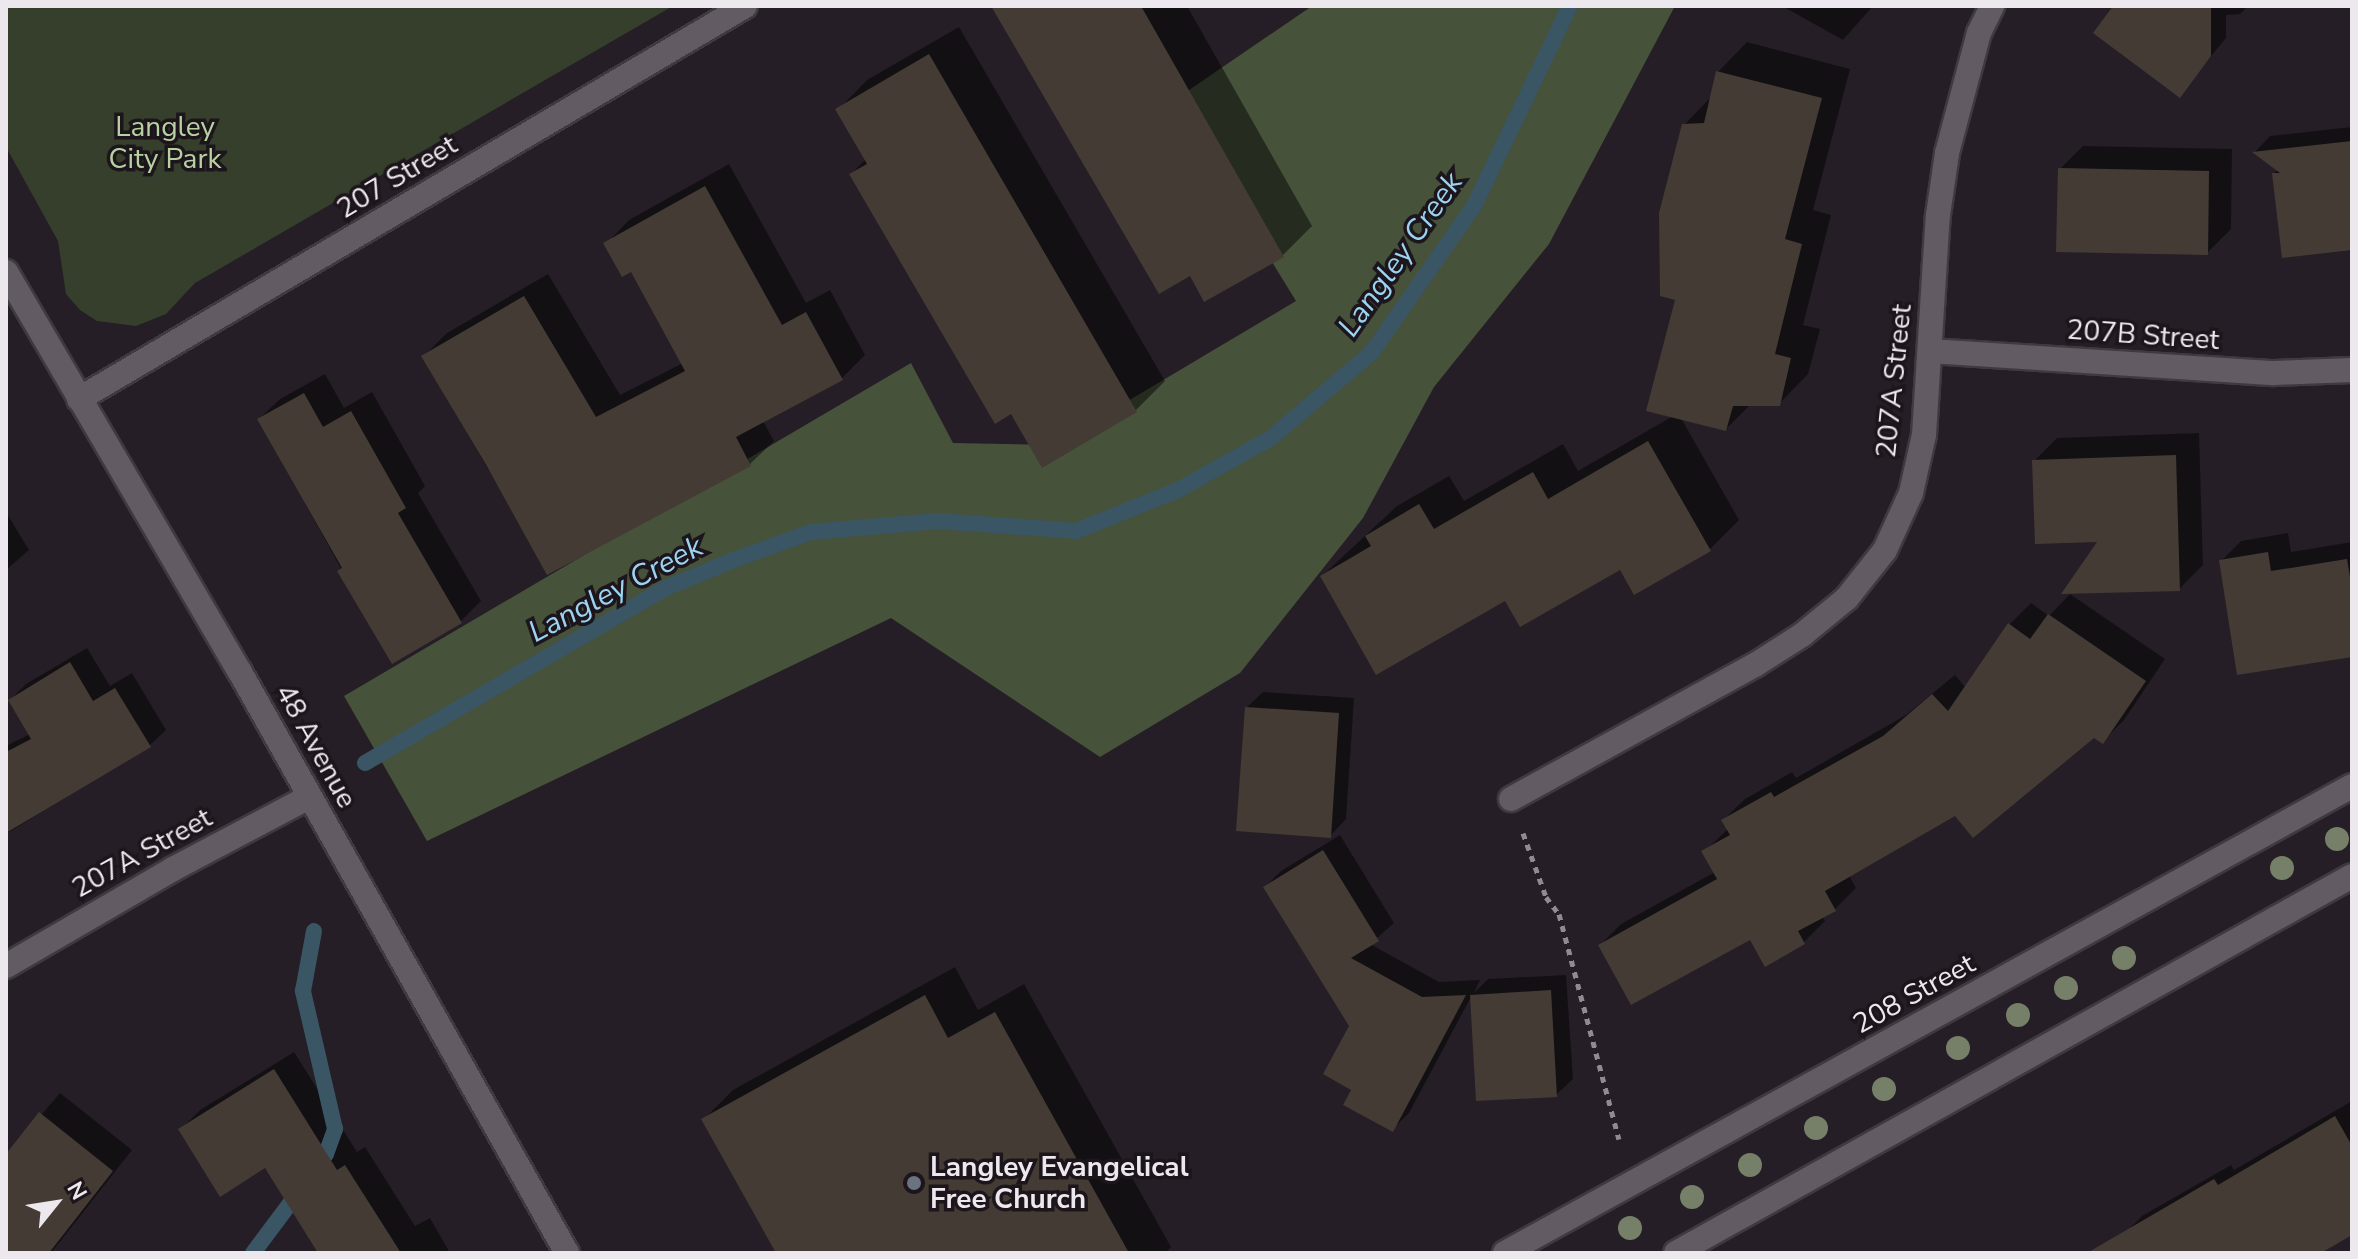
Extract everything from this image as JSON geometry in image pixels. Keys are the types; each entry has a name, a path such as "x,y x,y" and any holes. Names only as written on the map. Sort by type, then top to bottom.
{"street":[{"name":"207 Street","path":"79,399 745,6"},
{"name":"207A Street","path":"1511,799 1755,665 1802,635 1847,598 1885,550 1911,493 1924,435 1938,215 1947,153 1979,33 1992,6"},
{"name":"48 Avenue","path":"6,272 240,672 567,1253"},
{"name":"207B Street","path":"1930,351 2274,373 2352,370"},
{"name":"208 Street","path":"1505,1253 2352,786"},
{"name":"207A Street","path":"6,966 173,869 309,797"},
{"path":"1676,1253 2352,876"}],"path":[{"path":"1511,799 1546,897 1559,914 1619,1139"}],"green space":[{"name":"Langley City Park","path":"6,6 673,6 195,283 166,314 136,326 97,321 80,310 66,294 58,241 6,147"},
{"path":"1312,6 1675,6 1549,244 1434,387 1363,518 1240,673 1100,757 891,618 427,841 344,696 911,363 953,443 1054,445 1296,301 1173,101"}],"building":[{"path":"991,6 1141,6 1284,257 1204,302 1190,276 1159,294"},
{"path":"2113,6 2211,6 2211,56 2180,98 2093,33"},
{"path":"929,54 1137,412 1042,468 1011,414 995,424 849,174 867,164 835,109"},
{"path":"1716,71 1822,98 1785,239 1802,244 1775,354 1791,358 1780,406 1733,406 1726,431 1646,411 1675,300 1660,296 1659,213 1682,124 1704,123"},
{"path":"2352,141 2352,250 2282,258 2272,173 2280,173 2252,152"},
{"path":"2058,168 2209,171 2208,255 2056,252"},
{"path":"705,186 782,325 806,312 843,380 736,437 751,466 547,575 421,356 524,296 596,417 685,371 631,272 622,277 603,243"},
{"path":"304,393 323,427 351,411 406,508 398,513 462,623 392,664 337,571 342,568 257,419"},
{"path":"1648,441 1711,551 1634,595 1620,570 1520,627 1505,601 1376,675 1320,576 1371,546 1365,536 1419,504 1434,529 1533,472 1548,499"},
{"path":"2176,455 2180,591 2061,594 2097,542 2035,544 2032,460"},
{"path":"2268,552 2271,571 2347,559 2352,589 2352,657 2237,675 2219,560"},
{"path":"2048,614 2146,681 2103,744 2094,738 1973,838 1955,816 1825,891 1836,911 1798,931 1805,944 1765,967 1750,940 1631,1005 1598,945 1717,879 1701,851 1730,835 1721,820 1771,792 1774,797 1883,736 1932,694 1948,711 2008,623 2030,639"},
{"path":"70,662 93,701 115,688 151,747 6,833 6,752 31,739 8,700"},
{"path":"1245,707 1339,713 1331,838 1236,831"},
{"path":"1323,850 1379,941 1351,958 1422,997 1466,995 1393,1132 1343,1105 1351,1090 1323,1074 1349,1026 1263,887"},
{"path":"1551,990 1557,1097 1476,1101 1470,995"},
{"name":"Langley Evangelical Free Church","path":"925,995 948,1038 995,1012 1129,1253 776,1253 701,1119"},
{"path":"274,1069 337,1170 345,1165 401,1253 318,1253 265,1168 220,1197 178,1129"},
{"path":"39,1112 113,1171 49,1253 6,1253 6,1154"},
{"path":"2335,1116 2352,1146 2352,1235 2321,1253 2087,1253 2214,1179 2218,1185"}],"waterway":[{"name":"Langley Creek","path":"365,763 666,588 811,532 938,521 1076,531 1178,490 1271,438 1372,352 1474,206 1570,6"},
{"name":"Langley Creek","path":"314,931 303,991 335,1129 326,1154 314,1171"},
{"name":"Langley Creek","path":"253,1253 300,1190"}],"place":[{"name":"Langley Evangelical Free Church","path":"914,1183"}]}
